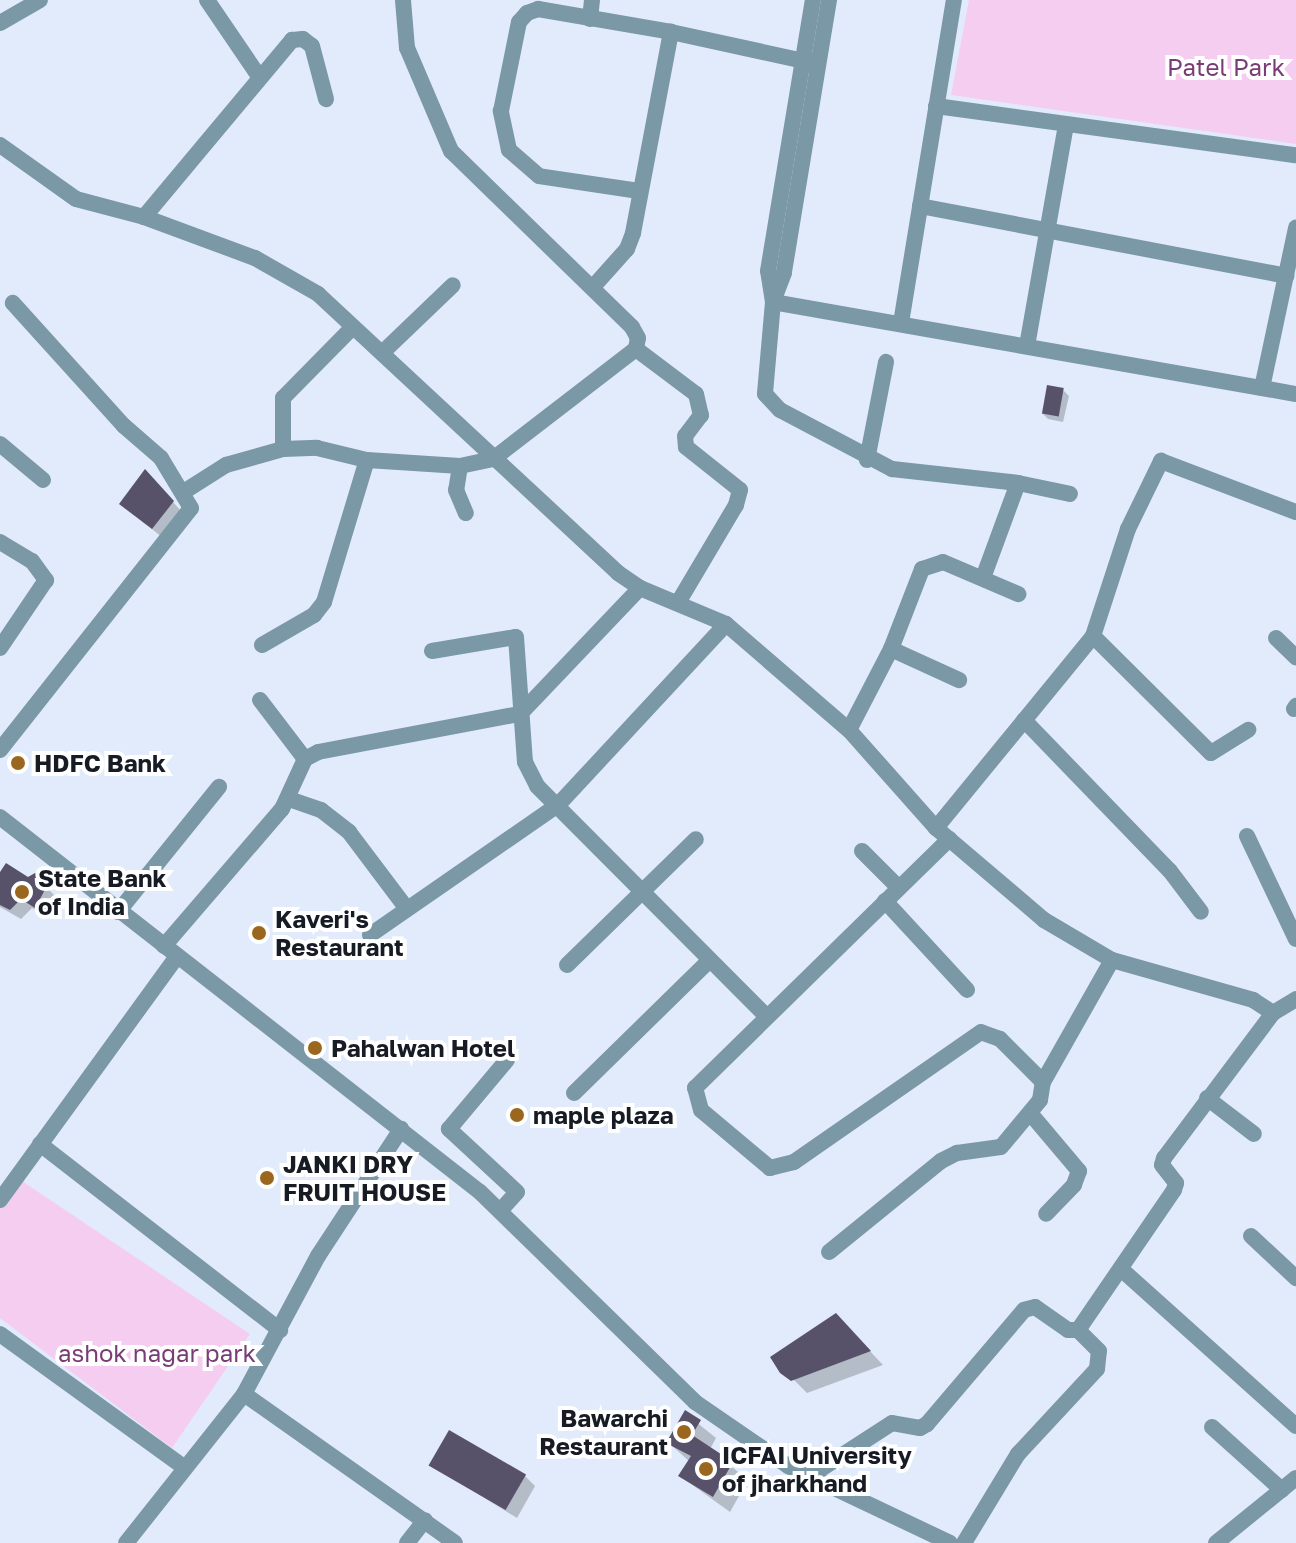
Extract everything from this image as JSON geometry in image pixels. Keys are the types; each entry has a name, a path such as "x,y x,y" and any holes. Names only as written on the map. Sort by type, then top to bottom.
{"street":[{"path":"0,23 40,0"},
{"path":"207,0 258,75"},
{"path":"403,0 407,48 451,151 632,327 636,349 696,394 701,415 685,436 686,447 740,490 736,505 679,601"},
{"path":"590,19 592,0"},
{"path":"813,0 811,63 784,273 773,302 765,394 780,410 867,460 892,469 1018,483 1070,494"},
{"path":"811,63 829,0"},
{"path":"901,323 954,0"},
{"path":"639,191 539,176 517,161 503,136 501,111 519,22 538,9 671,32 811,63"},
{"path":"593,287 627,249 671,32"},
{"path":"144,217 258,75 292,40 303,39 319,58 326,99"},
{"path":"936,106 1296,155"},
{"path":"1027,346 1066,124"},
{"path":"0,145 76,199 144,217 255,258 318,294 352,328 450,413 493,459 640,588 679,601 726,624 849,730 936,828 1044,920 1112,960 1253,1000 1273,1013"},
{"path":"920,206 1286,276"},
{"path":"1262,388 1296,228"},
{"path":"382,353 453,285"},
{"path":"773,302 1296,394"},
{"path":"0,750 187,518 191,508 185,491 161,458 124,426 13,303"},
{"path":"283,449 283,398 352,328"},
{"path":"185,491 226,465 283,449 317,448 367,460 460,466 493,459 636,349"},
{"path":"867,460 886,362"},
{"path":"0,444 43,480"},
{"path":"262,645 314,615 324,602 367,460"},
{"path":"936,828 1093,636 1128,529 1161,461 1296,512"},
{"path":"460,466 456,490 466,513"},
{"path":"983,578 1018,483"},
{"path":"0,542 32,561 46,580 0,648"},
{"path":"849,730 891,649 922,569 931,562 983,578 1018,594"},
{"path":"0,1200 170,951 289,799 305,759 318,752 520,714 640,588"},
{"path":"370,935 558,805 726,624"},
{"path":"1093,636 1211,753 1248,730"},
{"path":"432,651 516,637 520,714 529,774 640,894 766,1016"},
{"path":"1276,638 1296,657"},
{"path":"891,649 959,680"},
{"path":"260,700 305,759"},
{"path":"1024,720 1170,871 1201,912"},
{"path":"118,912 219,787"},
{"path":"289,799 321,810 349,832 407,909"},
{"path":"3,825 401,1129 500,1211 695,1402 810,1476 950,1543"},
{"path":"1247,836 1296,939"},
{"path":"567,965 696,839"},
{"path":"829,1252 941,1161 957,1153 1001,1147 1045,1090 1043,1082 1000,1039 981,1032 794,1162 770,1168 756,1161 694,1098 700,1079 949,839"},
{"path":"862,851 899,888"},
{"path":"885,901 967,990"},
{"path":"1043,1082 1112,960"},
{"path":"574,1093 709,961"},
{"path":"1078,1330 1174,1190 1164,1158 1273,1013 1296,999"},
{"path":"500,1211 517,1192 449,1129 507,1060"},
{"path":"1207,1098 1254,1134"},
{"path":"1030,1113 1079,1171 1074,1185 1046,1214"},
{"path":"126,1543 244,1394 318,1256 401,1129"},
{"path":"40,1144 280,1330"},
{"path":"1251,1236 1293,1271"},
{"path":"1121,1269 1296,1426"},
{"path":"810,1476 892,1423 920,1428 927,1424 1024,1310 1035,1307 1068,1330 1078,1330 1099,1351 1097,1369 1018,1454 964,1543"},
{"path":"0,1334 185,1468"},
{"path":"244,1394 455,1543"},
{"path":"1212,1427 1282,1490"},
{"path":"1223,1541 1296,1478"},
{"path":"407,1543 425,1520"}],"green space":[{"name":"Patel Park","path":"969,0 1296,0 1296,144 951,95"},
{"name":"ashok nagar park","path":"16,1177 250,1334 172,1448 0,1318 0,1201"}],"building":[{"path":"1047,385 1064,388 1059,417 1042,414"},
{"path":"145,469 174,501 152,529 119,504"},
{"name":"State Bank of India","path":"6,863 28,877 35,873 47,886 35,908 21,899 10,910 0,905 0,872"},
{"path":"836,1313 871,1351 791,1381 780,1373 770,1357"},
{"name":"ICFAI University of jharkhand","path":"685,1410 701,1420 692,1435 733,1462 713,1497 678,1476 691,1456 666,1443"},
{"path":"449,1430 526,1474 506,1510 428,1466"}],"place":[{"name":"HDFC Bank","path":"18,763"},
{"name":"State Bank of India","path":"22,892"},
{"name":"Kaveri's Restaurant","path":"259,933"},
{"name":"Pahalwan Hotel","path":"315,1048"},
{"name":"maple plaza","path":"517,1115"},
{"name":"JANKI DRY FRUIT HOUSE","path":"267,1178"},
{"name":"Bawarchi Restaurant","path":"684,1432"},
{"name":"ICFAI University of jharkhand","path":"706,1469"}]}
